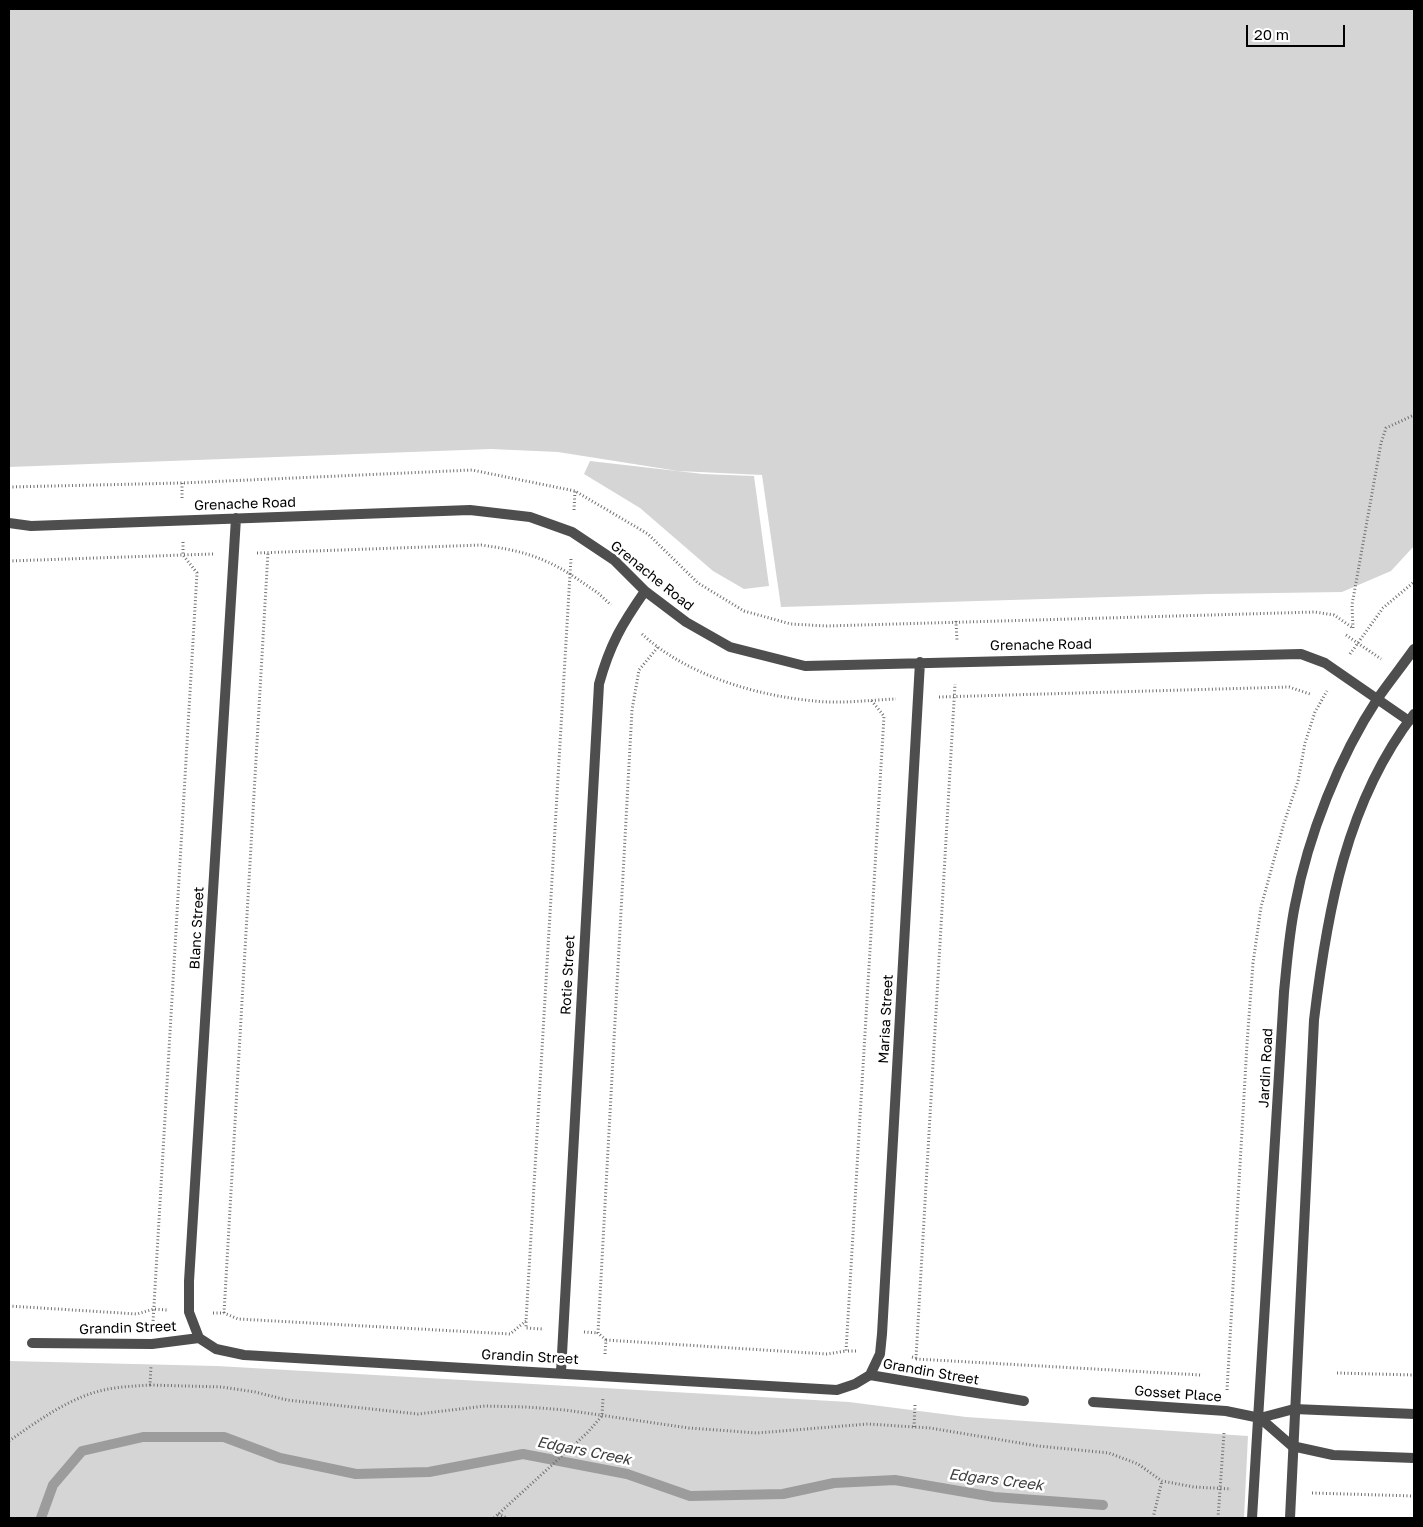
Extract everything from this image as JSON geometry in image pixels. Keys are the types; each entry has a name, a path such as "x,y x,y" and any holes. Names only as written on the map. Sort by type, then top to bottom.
{"street":[{"name":"Grenache Road","path":"9,523 31,526 470,510 530,517 572,532 614,560 645,590 686,622 730,647 805,666 1301,654 1325,663 1378,698 1412,717"},
{"name":"Blanc Street","path":"199,1338 189,1312 236,518"},
{"name":"Rotie Street","path":"561,1372 599,684 608,652 625,618 645,590"},
{"name":"Jardin Road","path":"1252,1518 1260,1418 1284,992 1295,905 1309,853 1330,792 1354,741 1378,698 1414,649"},
{"name":"Marisa Street","path":"870,1375 880,1354 920,662"},
{"path":"1290,1518 1314,1020 1323,946 1340,866 1368,788 1412,717"},
{"name":"Grandin Street","path":"32,1343 152,1344 199,1338 216,1348 244,1355 561,1372 837,1390 855,1384 870,1375 1024,1401"},
{"name":"Gosset Place","path":"1093,1402 1226,1411 1260,1418"},
{"path":"1260,1418 1294,1409 1414,1414"},
{"path":"1260,1418 1292,1446 1333,1455 1414,1458"}],"path":[{"path":"9,487 162,484 472,470 575,491 648,534 698,583 744,611 791,624 826,626 1315,612 1334,614 1353,628 1352,606 1381,443 1386,428 1414,415"},
{"path":"150,1385 197,572 183,555 183,520"},
{"path":"9,562 481,545 511,549 545,559 570,574 526,1328 598,1333 606,1340 828,1354 846,1351 916,1358 1201,1375"},
{"path":"224,1313 268,552"},
{"path":"598,1333 632,710 639,670 658,646"},
{"path":"914,1427 916,1358 957,661"},
{"path":"846,1351 884,716 871,700"},
{"path":"9,1306 137,1314 154,1309 224,1313 238,1319 510,1334 526,1320"},
{"path":"604,1375 606,1340"},
{"path":"1337,1373 1414,1375"},
{"path":"9,1441 45,1416 76,1399 114,1388 150,1385 222,1387 255,1392 287,1400 418,1414 485,1406 565,1410 689,1428 757,1433 868,1424 914,1427 1038,1446 1109,1453 1138,1464 1162,1481 1254,1490"},
{"path":"494,1518 587,1433 602,1416"},
{"path":"1153,1518 1162,1481"},
{"path":"1218,1518 1220,1488"},
{"path":"1291,1492 1414,1496"},
{"path":"498,1514 507,1518"}],"shaded area":[{"path":"9,9 1414,9 1414,546 1391,571 1342,592 1208,594 781,607 762,475 678,471 558,452 491,449 9,467"},
{"path":"590,461 703,474 754,476 769,586 744,589 713,571 640,508 584,474"},
{"path":"9,1361 217,1366 849,1402 966,1417 1248,1436 1244,1518 9,1518"}],"waterway":[{"name":"Edgars Creek","path":"41,1518 53,1485 82,1451 143,1437 224,1437 280,1458 356,1474 429,1472 523,1454 627,1474 690,1496 783,1494 834,1483 895,1480 994,1497 1103,1505"}]}
